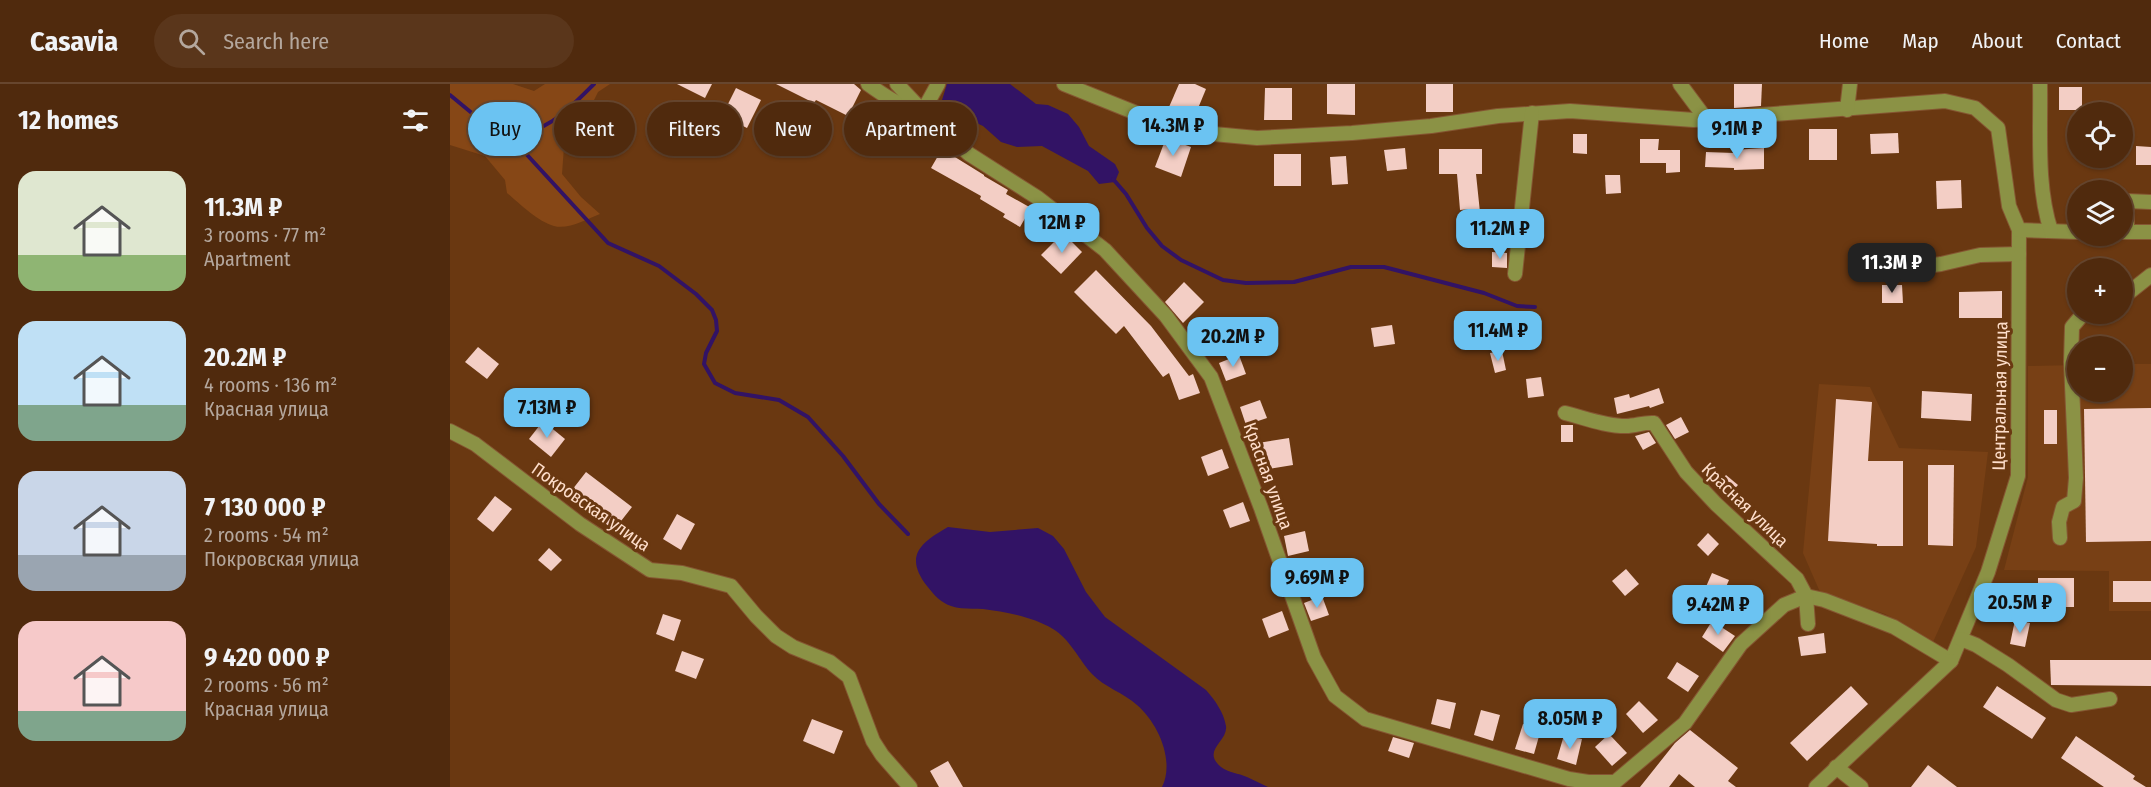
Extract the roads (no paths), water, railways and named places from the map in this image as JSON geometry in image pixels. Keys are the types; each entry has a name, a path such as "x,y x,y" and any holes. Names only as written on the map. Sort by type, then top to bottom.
{"street":[{"path":"868,84 895,102"},
{"name":"Красная улица","path":"897,84 914,102"},
{"path":"928,102 938,84"},
{"path":"1064,84 1181,131 1257,138 1420,127 1498,116 1570,111 1694,120 1847,110 1850,84"},
{"path":"1680,84 1706,119"},
{"path":"2040,84 2041,167 2045,213 2051,231"},
{"name":"Центральная улица","path":"1847,110 1945,102 1975,108 1998,128 2009,206 2019,230 2018,476 1988,572 1952,661"},
{"path":"1515,274 1532,113"},
{"name":"Красная улица","path":"972,156 1038,198 1105,250 1166,316 1211,377 1257,497 1314,658 1335,696 1365,719 1569,779 1617,784 1685,723 1741,644 1784,605 1806,596 1797,579 1716,504 1686,472 1654,423 1643,422 1628,426 1603,423 1565,413"},
{"path":"2133,201 2150,202"},
{"path":"2019,230 2067,232"},
{"path":"2133,232 2151,232"},
{"path":"1875,273 1941,264 1980,255 2019,254"},
{"path":"2133,289 2151,275"},
{"path":"2060,538 2059,522 2063,507 2074,501 2075,489 2071,362 2072,327 2075,324"},
{"name":"Покровская улица","path":"450,430 475,444 580,524 650,570 682,573 731,586 776,636 793,647 830,662 849,677 873,741 910,787"},
{"path":"1808,624 1806,596 1893,627 1952,661 1816,787"},
{"path":"1961,639 1976,645 2008,665 2056,700 2071,705 2110,699"},
{"path":"1836,767 1861,787"}],"waterway":[{"path":"542,127 566,111 594,84"},
{"path":"450,95 473,114 507,133 608,243 659,266 696,294 712,310 716,320 717,331 706,353 704,364 715,383 735,393 779,400 808,417 843,456 879,504 908,534"},
{"path":"1113,179 1162,246 1181,260 1223,280 1246,283 1294,282 1351,267 1384,267 1484,293 1517,306 1535,307"}]}
